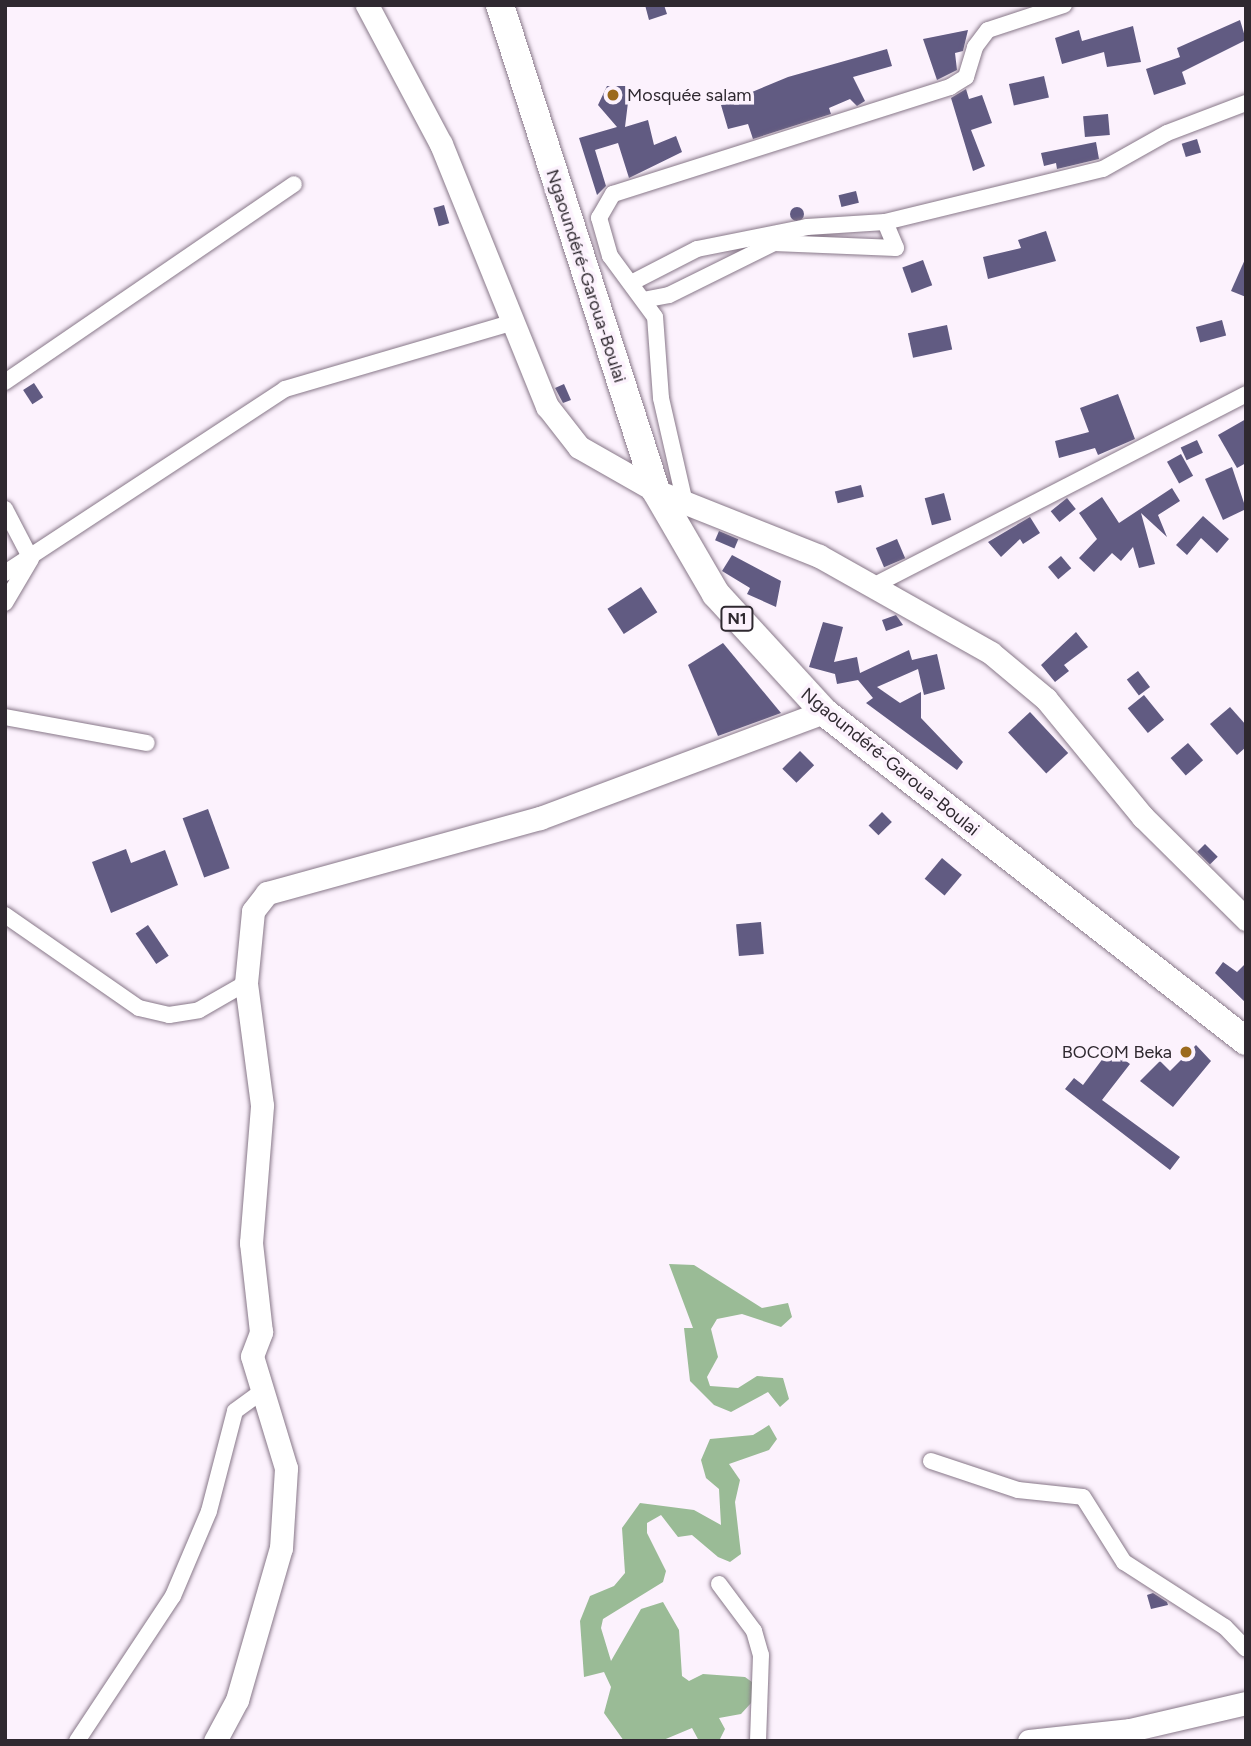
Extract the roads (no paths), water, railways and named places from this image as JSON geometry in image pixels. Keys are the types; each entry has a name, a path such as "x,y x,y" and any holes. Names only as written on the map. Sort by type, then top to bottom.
{"highway":[{"name":"Ngaoundéré-Garoua-Boulai","path":"500,5 656,491 716,594 824,712 1246,1041"}],"street":[{"path":"367,5 441,144 511,323 547,406 579,447 656,491 875,584 991,653 1046,699 1143,817 1246,919"},
{"path":"685,503 661,398 654,317 610,256 599,218 613,194 950,87 966,77 975,47 988,30 1064,5"},
{"path":"631,284 697,248 807,227 885,222 1103,169 1167,132 1246,103"},
{"path":"5,382 294,184"},
{"path":"643,300 669,295 775,243 895,248 885,222"},
{"path":"5,573 31,559 285,389 511,323"},
{"path":"875,584 1246,394"},
{"path":"5,509 31,559"},
{"path":"5,603 31,559"},
{"path":"215,1741 237,1700 281,1548 286,1468 272,1409 260,1393 252,1356 261,1332 251,1243 262,1105 246,983 253,911 267,893 611,793 824,712"},
{"path":"5,717 147,744"},
{"path":"5,915 139,1008 169,1015 199,1010 246,983"},
{"path":"77,1741 173,1597 209,1511 235,1411 260,1393"},
{"path":"931,1461 1018,1490 1083,1497 1124,1562 1225,1627 1246,1649"},
{"path":"719,1584 754,1631 761,1655 758,1741"},
{"path":"1029,1741 1133,1735 1246,1703"}],"place":[{"name":"Mosquée salam","path":"613,95"},
{"name":"BOCOM Beka","path":"1186,1052"}]}
